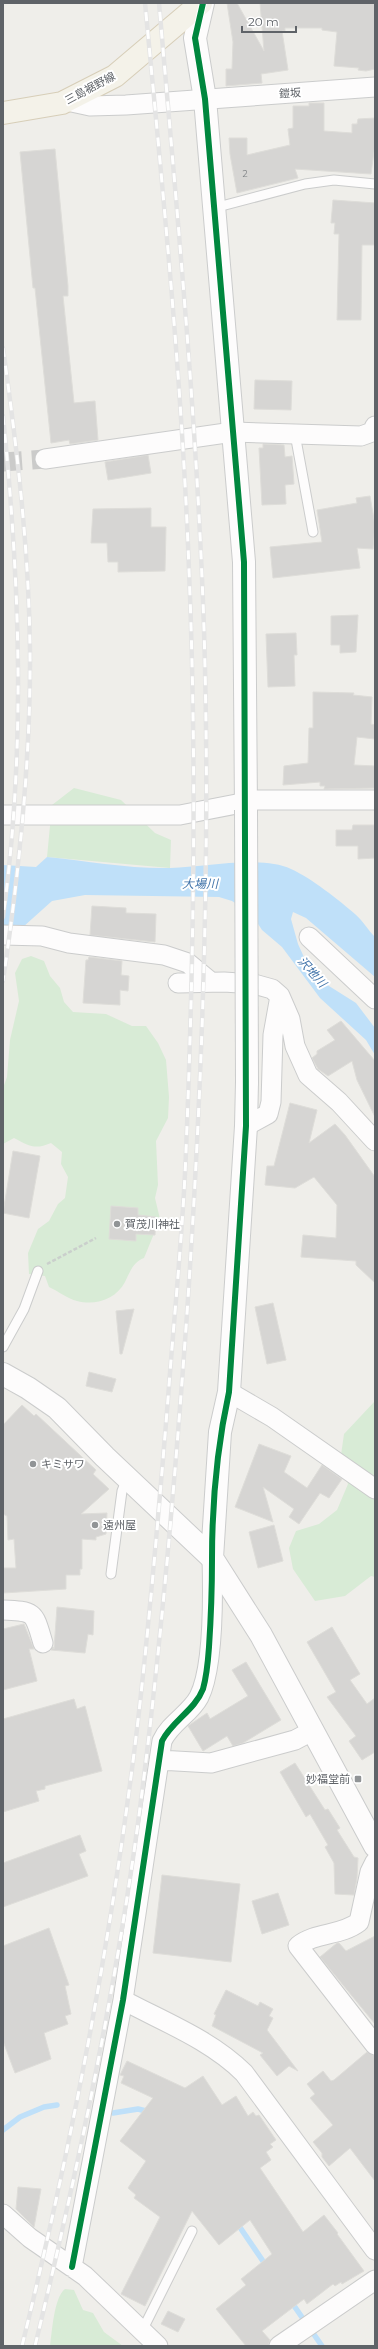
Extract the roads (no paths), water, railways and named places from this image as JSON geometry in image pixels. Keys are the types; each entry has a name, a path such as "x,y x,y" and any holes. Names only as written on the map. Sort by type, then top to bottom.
{"main road":[{"name":"三島裾野線","path":"3,113 67,101 115,76 202,3"}],"street":[{"path":"72,2267 123,2000 159,1760 165,1734 198,1699 203,1688 207,1671 213,1598 212,1558 220,1432 229,1392 246,1126 244,562 205,99 195,38 202,3"},
{"name":"鎧坂","path":"67,101 90,106 126,105 375,87"},
{"path":"45,459 233,432 352,437 361,436 374,430"},
{"path":"3,816 180,815 245,806 375,800"},
{"path":"3,935 42,936 69,943 164,955 188,963 211,982"},
{"path":"309,937 375,999"},
{"path":"178,983 211,982 254,984 272,988 280,996 290,1019 301,1062 308,1075 339,1102 375,1141"},
{"path":"246,1126 268,1114 271,1102 273,1035 280,996"},
{"path":"3,1374 28,1388 57,1408 127,1478 212,1558 261,1635 375,1846"},
{"path":"229,1392 272,1418 375,1489"},
{"path":"3,1610 26,1611 35,1618 44,1643"},
{"path":"159,1760 211,1763 295,1740 312,1731"},
{"path":"375,1862 370,1872 359,1922 336,1932 306,1939 298,1946 375,2044"},
{"path":"123,2000 211,2046 244,2073 375,2250"},
{"path":"3,2214 30,2238 85,2276 158,2346"},
{"path":"279,2346 375,2280"}],"lane":[{"path":"214,208 234,204 304,184 334,180 375,184"},
{"path":"295,434 313,532"},
{"path":"3,1347 24,1309 38,1271"},
{"path":"111,1574 122,1491 127,1478"},
{"path":"142,2331 192,2231"}],"water":[{"path":"47,857 155,868 249,862 279,865 299,873 333,896 355,914 375,937 375,977 306,918 293,912 291,919 298,944 308,966 329,986 356,1003 375,1028 375,1055 366,1040 320,998 282,947 262,930 251,913 232,901 219,897 85,895 52,901 23,927 3,926 3,865 36,867"}],"waterway":[{"path":"3,2130 20,2117 44,2107 57,2105"},
{"path":"113,2113 138,2109 150,2112"},
{"path":"237,2223 267,2267"},
{"path":"290,2300 322,2346"}],"tunnel":[{"path":"3,462 45,459"}],"railway":[{"path":"22,2346 58,2193 74,2116 103,1962 127,1807 142,1688 154,1564 185,1182 194,860 193,715 189,570 177,357 145,3"},
{"path":"35,2346 80,2151 106,2020 118,1955 138,1823 160,1638 177,1452 197,1154 206,891 206,716 204,629 197,472 159,3"},
{"path":"3,348 13,423 25,536 30,650 30,692 23,816 3,981"},
{"path":"3,416 9,479 17,604 18,666 18,729 15,792 3,917"}],"place":[{"name":"賀茂川神社","path":"117,1224"},
{"name":"キミサワ","path":"33,1464"},
{"name":"遠州屋","path":"95,1525"},
{"name":"妙福堂前","path":"358,1779"}],"water label":[{"name":"大場川","path":"200,884"},
{"name":"沢地川","path":"312,972"}]}
